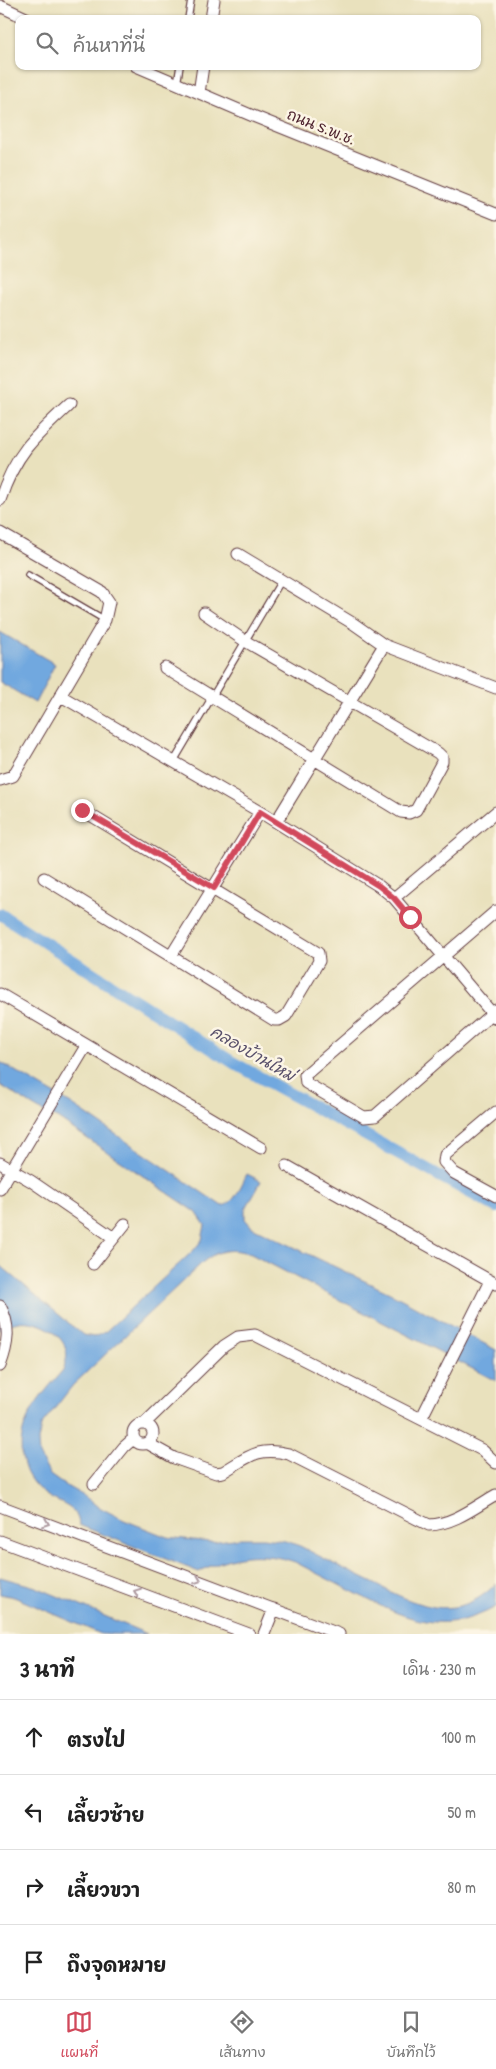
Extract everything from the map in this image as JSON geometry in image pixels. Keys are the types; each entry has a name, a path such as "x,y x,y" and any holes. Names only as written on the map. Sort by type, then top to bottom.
{"street":[{"path":"212,15 214,0"},
{"path":"0,6 19,15"},
{"name":"ถนน ร.พ.ช.","path":"145,70 496,214"},
{"path":"199,93 202,70"},
{"path":"0,500 8,476 24,450 35,436 69,405"},
{"path":"0,533 102,592 109,602 105,620 13,776 7,780 0,780"},
{"path":"238,554 354,624 384,645 496,688"},
{"path":"166,668 212,698 401,812 409,813 416,810 442,762 441,755 245,641 204,613"},
{"path":"276,822 384,645"},
{"path":"61,696 174,761 360,873 394,898 443,957 495,1014 375,1116 364,1117 306,1083 305,1075 443,957 496,911"},
{"path":"44,878 274,1020 279,1020 286,1016 320,961 320,956 214,888 82,810"},
{"path":"171,956 260,812"},
{"path":"394,898 496,812"},
{"path":"0,994 261,1148"},
{"path":"0,1189 86,1046"},
{"path":"496,1112 446,1155 444,1162 454,1173 496,1196"},
{"path":"0,1163 12,1168 114,1238"},
{"path":"287,1166 493,1282 474,1312 421,1419"},
{"path":"93,1264 125,1224"},
{"path":"0,1306 8,1340 0,1366"},
{"path":"495,1460 482,1450 263,1337 248,1334 238,1337 224,1346 144,1424 135,1427 132,1432 134,1439 141,1444 148,1443 174,1458 216,1474 261,1451 269,1450 289,1454 429,1525 442,1524 455,1519 496,1494"},
{"path":"144,1424 150,1427 153,1432 152,1439 148,1443"},
{"path":"94,1484 124,1447 134,1439"},
{"path":"0,1506 339,1634"},
{"path":"0,1540 247,1634"},
{"path":"264,1634 274,1609"}],"lane":[{"path":"188,15 190,0"},
{"path":"177,84 179,70"},
{"path":"28,575 105,620"},
{"path":"174,761 281,581"}],"water":[{"path":"0,632 55,664 35,703 0,682"},
{"path":"0,1062 71,1104 222,1206 231,1202 247,1174 261,1181 245,1210 245,1219 252,1227 396,1296 496,1350 496,1381 251,1254 232,1250 220,1252 203,1262 73,1385 41,1426 38,1441 39,1455 50,1475 97,1506 124,1520 167,1537 210,1542 241,1538 285,1541 300,1546 402,1597 434,1607 449,1608 464,1604 480,1597 496,1584 496,1607 461,1620 429,1622 380,1606 295,1562 270,1556 234,1558 222,1561 199,1572 79,1525 78,1519 72,1510 46,1495 35,1486 27,1474 21,1451 25,1425 37,1402 63,1370 67,1353 64,1344 54,1332 40,1325 18,1322 0,1330 0,1265 83,1335 94,1337 105,1332 193,1251 202,1240 205,1225 196,1212 57,1118 35,1107 0,1085"},
{"path":"0,1577 36,1587 147,1634 101,1634 14,1597 0,1594"}],"waterway":[{"name":"คลองบ้านใหม่","path":"0,914 234,1063 496,1207"}],"route":[{"path":"82,810 214,888 260,812 379,886 394,898 410,917"}]}
